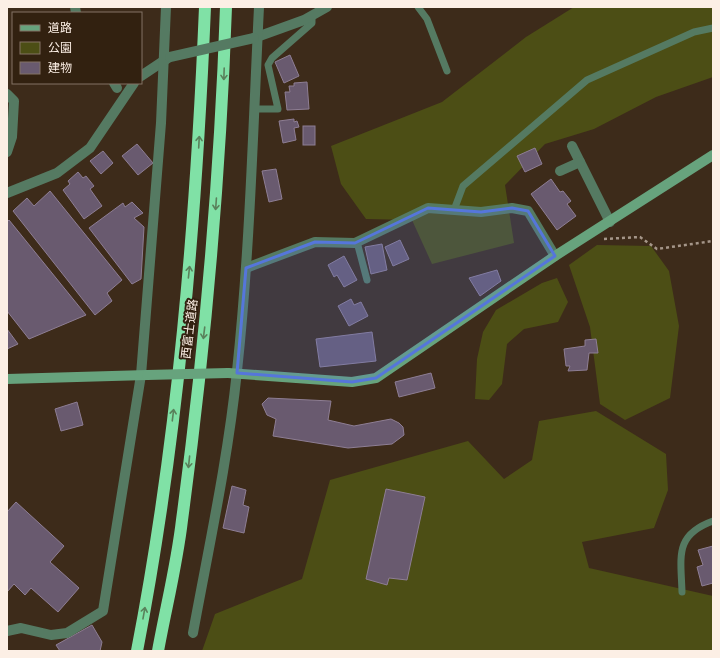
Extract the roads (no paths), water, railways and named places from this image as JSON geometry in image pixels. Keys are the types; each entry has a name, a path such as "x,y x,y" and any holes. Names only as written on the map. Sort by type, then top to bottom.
{"highway":[{"name":"西富士道路","path":"136,651 160,520 190,263 199,144 205,7"},
{"name":"西富士道路","path":"158,651 182,521 211,273 222,120 226,7"}],"street":[{"path":"7,631 21,628 51,635 68,633 103,611 144,375 161,123 167,59 166,7"},
{"path":"193,633 226,449 233,373 246,268 255,109 256,38 259,7"},
{"path":"142,75 167,59 256,38 312,16 327,7"},
{"path":"7,193 57,173 90,148 133,84"},
{"path":"7,94 14,101 12,137 7,152"},
{"path":"572,146 610,222"},
{"path":"7,379 233,373 352,382 376,378 555,256 610,222 713,154"},
{"path":"560,171 580,162"},
{"path":"246,268 314,242 357,242 428,208 481,212 512,208 528,211 555,256"}],"lane":[{"path":"418,7 426,19 447,72"},
{"path":"255,109 278,109 268,65 272,58 312,23 312,16"},
{"path":"454,210 464,186 587,80 694,32 713,28"},
{"path":"357,242 367,280"},
{"path":"682,592 681,553 686,538 698,527 713,521"}]}
